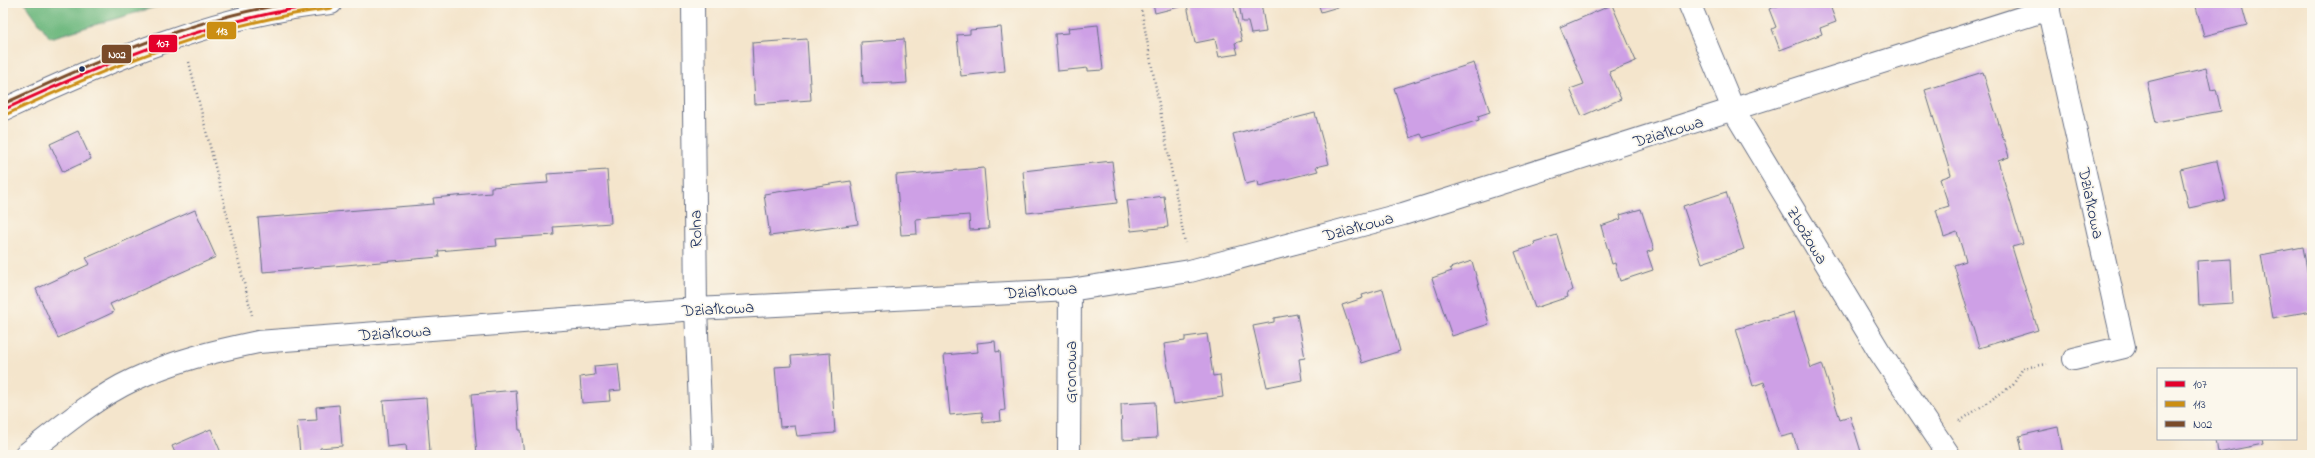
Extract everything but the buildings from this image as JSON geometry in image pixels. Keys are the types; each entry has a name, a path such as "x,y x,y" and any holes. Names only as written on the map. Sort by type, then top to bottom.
{"street":[{"path":"3,110 87,70 183,34 295,7 331,3"},
{"name":"Rolna","path":"693,3 696,309 702,455"},
{"name":"Zbożowa","path":"1689,3 1734,110 1878,351 1949,455"},
{"name":"Działkowa","path":"25,455 74,417 132,380 205,352 258,342 696,309 1070,290 1190,271 1403,214 1734,110 2048,6 2124,347 2074,359"},
{"name":"Gronowa","path":"1069,455 1070,290"}],"path":[{"path":"1140,3 1190,271"},
{"path":"183,34 258,342"},
{"path":"1937,437 2013,385 2023,368 2074,359"}],"green space":[{"path":"25,3 169,3 50,38"}],"transit line":[{"name":"N02","path":"3,104 109,57 181,30 255,10 293,3"},
{"name":"107","path":"3,110 84,74 163,43 244,19 331,3"},
{"name":"113","path":"5,115 85,79 164,48 245,24 332,8"}]}
